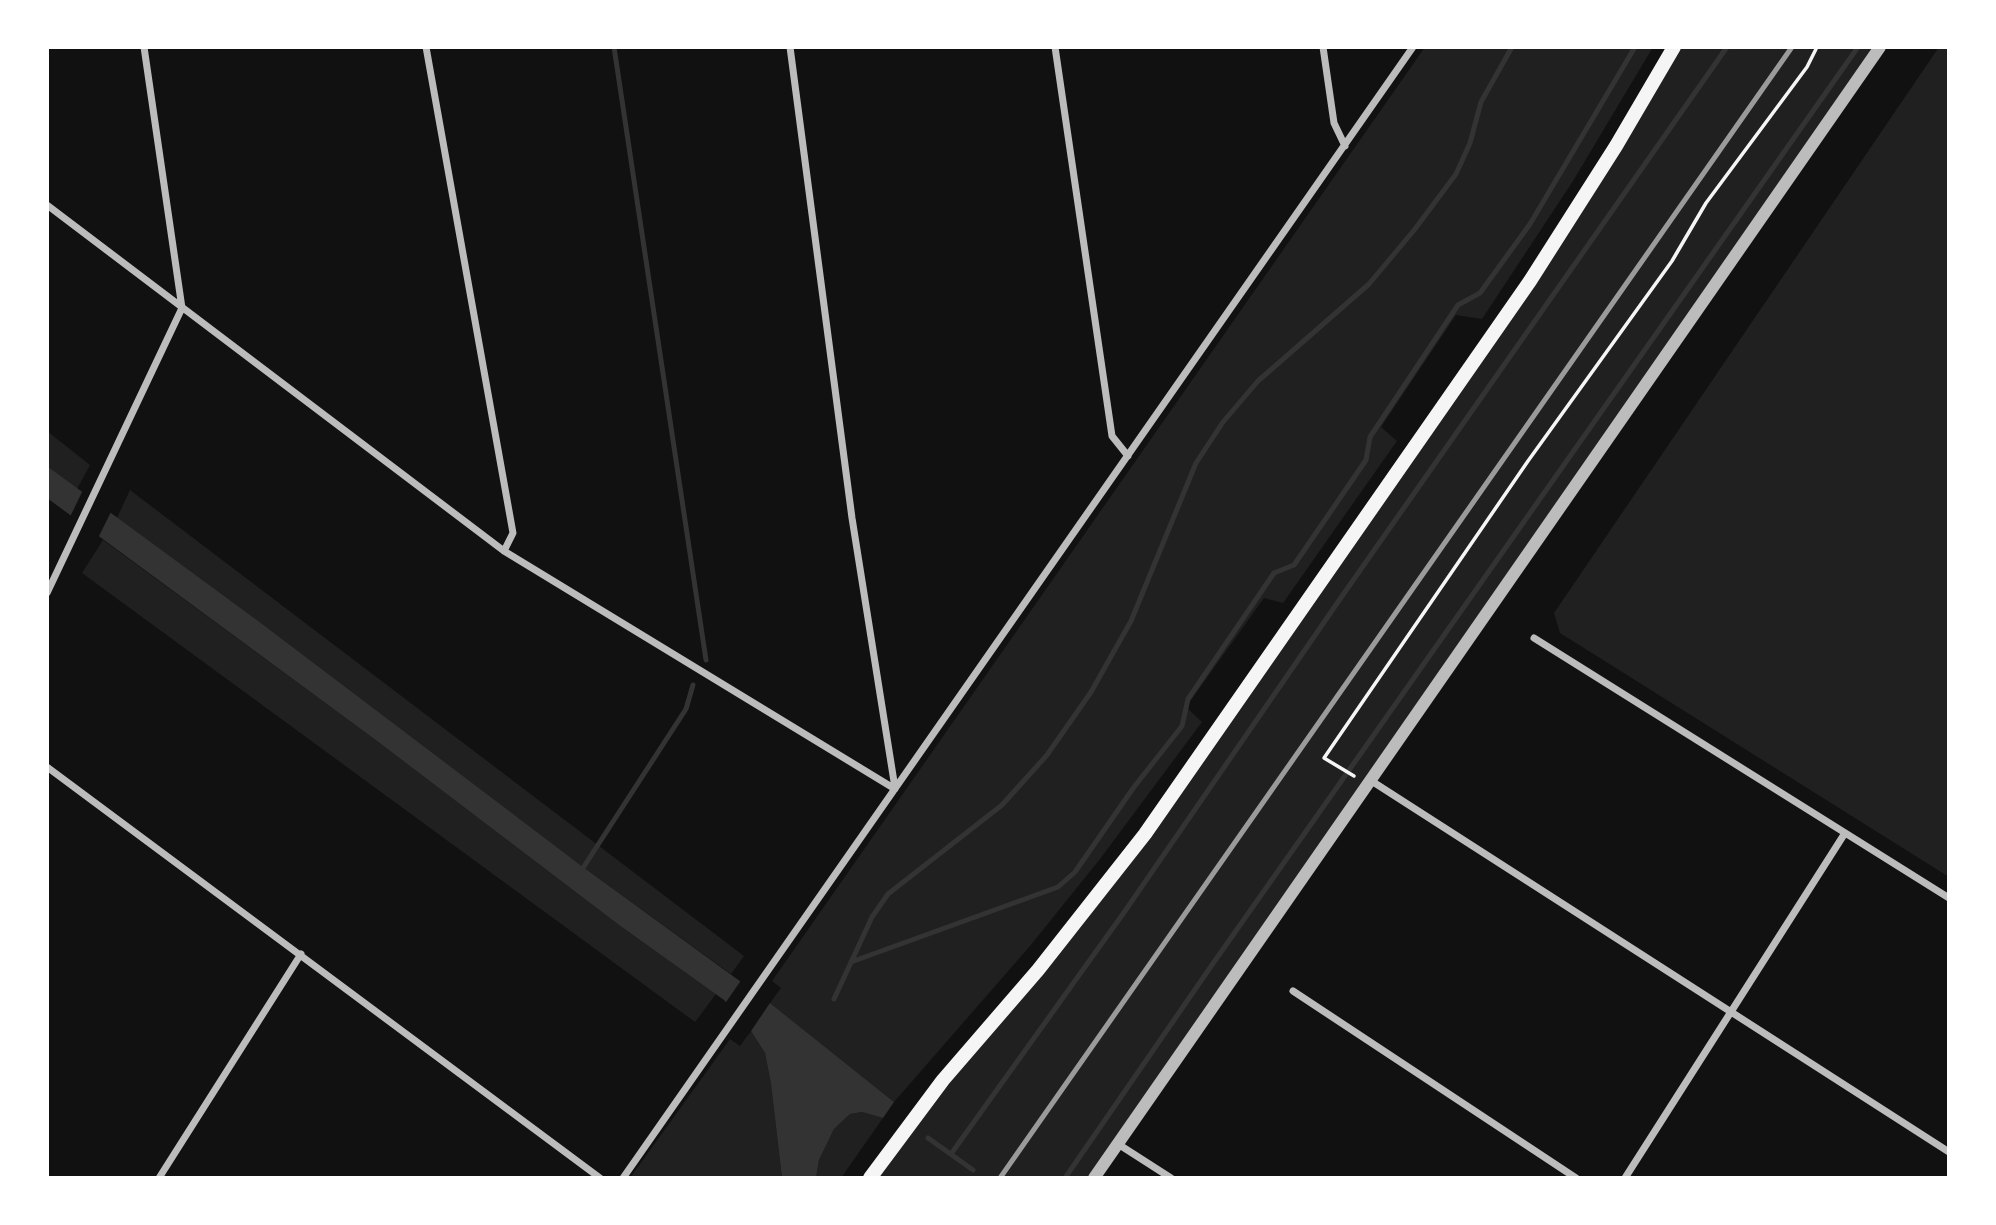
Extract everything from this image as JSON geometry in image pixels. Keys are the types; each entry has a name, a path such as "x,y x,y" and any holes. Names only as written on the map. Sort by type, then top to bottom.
{"main road":[{"path":"870,1178 943,1080 1038,970 1145,834 1530,281 1616,146 1674,47"}],"street":[{"path":"47,593 182,308 144,47"},
{"path":"426,47 513,533 505,551"},
{"path":"790,47 852,518 895,789"},
{"path":"1055,47 1112,436 1128,456"},
{"path":"1323,47 1334,123 1345,146"},
{"path":"623,1178 1413,47"},
{"path":"1094,1178 1880,47"},
{"path":"47,205 505,551 895,789"},
{"path":"1534,638 1949,898"},
{"path":"47,767 600,1178"},
{"path":"1370,780 1949,1152"},
{"path":"1625,1178 1845,833"},
{"path":"159,1178 301,954"},
{"path":"1293,992 1576,1178"},
{"path":"1118,1144 1171,1178"}],"path":[{"path":"1350,776 1324,758 1528,461 1672,261 1706,203 1807,67 1817,47"}],"shaded area":[{"path":"1425,47 1653,47 1573,181 1482,319 1456,315 1381,427 1397,441 1283,603 1264,598 1186,707 1202,722 1100,859 1030,946 894,1102 770,1003 781,988 772,981"},
{"path":"1674,47 1880,47 1094,1178 870,1178 1088,910 1530,281"},
{"path":"1939,47 1949,47 1949,877 1560,633 1554,613"},
{"path":"47,431 90,465 77,489 47,466"},
{"path":"47,466 258,621 583,867 770,1003 894,1102 883,1118 862,1112 850,1114 834,1129 819,1160 816,1178 782,1178 765,1053 751,1031 724,1000 619,925 377,741 47,498"},
{"path":"130,490 744,956 731,974 583,867 117,518"},
{"path":"103,540 377,741 619,925 716,994 695,1022 82,573"},
{"path":"751,1031 765,1053 782,1178 630,1178 730,1039 740,1046"},
{"path":"862,1112 883,1118 841,1178 816,1178 819,1160 834,1129 850,1114"}],"pier":[{"path":"83,490 112,510 97,540 69,519"},
{"path":"742,979 772,1000 749,1034 724,1005"}],"waterway":[{"path":"614,47 706,660"},
{"path":"834,999 872,917 888,894 1002,805 1047,755 1091,692 1131,621 1196,463 1223,422 1258,381 1369,284 1415,229 1456,174 1470,143 1481,102 1512,47"},
{"path":"851,962 1058,887 1075,872 1134,787 1182,726 1188,699 1274,573 1294,565 1366,460 1370,437 1458,305 1480,293 1530,224 1635,47"},
{"path":"951,1154 1125,911 1727,47"},
{"path":"1065,1178 1858,47"},
{"path":"581,871 686,709 693,685"},
{"path":"928,1138 973,1170"}],"railway":[{"path":"1000,1178 1792,47"}]}
